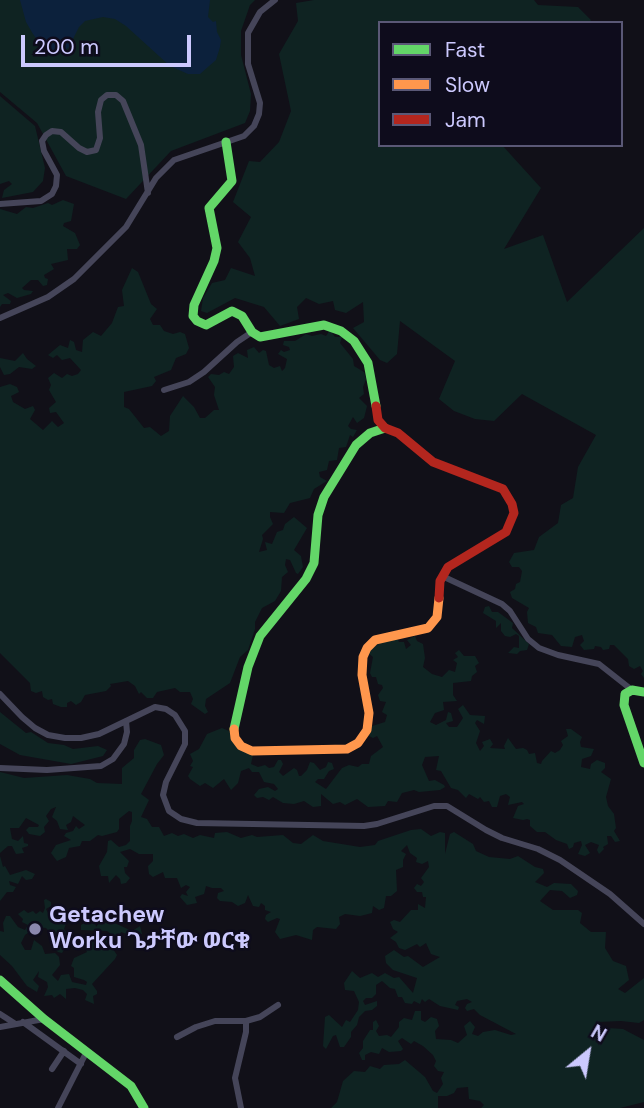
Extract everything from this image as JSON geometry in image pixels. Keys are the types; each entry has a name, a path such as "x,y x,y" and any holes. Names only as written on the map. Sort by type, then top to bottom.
{"street":[{"path":"0,318 48,297 74,279 126,227 161,172 174,160 244,136 254,126 260,103 248,64 246,44 252,23 260,12 275,0"},
{"path":"0,204 41,201 52,194 58,175 44,151 42,141 52,131 61,132 87,152 96,150 100,138 98,112 101,100 107,95 116,95 123,101 141,145 148,193"},
{"path":"226,142 232,181 209,208 217,248 194,305 193,316 206,325 227,313 236,312 242,316 252,332 260,337 324,325 341,331 354,341 368,363 378,420 385,428 398,433 433,462 503,489 512,504 512,521 506,532 447,567 438,590 437,617 433,624 428,628 375,640 366,648 362,675 369,713 368,730 358,743 347,749 252,751 241,746 235,738 233,728 248,667 260,636 306,579 314,563 318,515 324,498 356,445 370,433 385,428"},
{"path":"164,390 188,382 204,372 252,332"},
{"path":"442,576 502,604 510,611 528,639 539,648 599,664 632,690 644,692"},
{"path":"632,690 625,694 624,705 644,763"},
{"path":"0,694 22,717 48,735 81,738 99,734 155,707 166,709 181,721 185,731 185,744 166,782 163,795 169,811 181,819 197,823 364,826 433,806 453,809 486,831 538,849 560,860 610,894 644,923"},
{"path":"0,768 47,771 101,766 113,759 124,744 126,721"},
{"path":"0,980 44,1019 131,1086 144,1108"},
{"path":"177,1037 215,1021 246,1021 270,1012 278,1005"},
{"path":"0,1014 14,1023"},
{"path":"0,1027 44,1019"},
{"path":"241,1108 235,1079 246,1021"},
{"path":"23,1022 80,1064"},
{"path":"52,1069 64,1051"},
{"path":"58,1108 87,1051"}],"green space":[{"path":"0,0 255,0 250,5 241,31 241,55 251,94 250,111 245,123 171,151 126,199 66,176 37,123 0,92"},
{"path":"314,0 534,0 538,5 578,7 591,20 378,21 378,147 504,147 541,188 504,249 543,235 567,302 644,228 644,678 640,666 634,669 629,666 628,659 614,645 603,650 595,646 594,649 584,650 580,645 584,641 582,635 575,637 572,647 561,646 552,635 538,633 536,627 528,623 529,608 512,598 510,592 520,582 522,571 519,567 512,567 509,562 514,553 534,550 539,537 558,523 561,505 573,498 578,467 596,435 522,394 494,421 475,419 454,411 439,399 455,361 400,321 397,354 387,363 380,360 353,328 364,322 363,302 346,313 335,310 333,301 319,304 306,298 297,307 299,319 280,326 264,307 235,298 207,313 201,311 203,298 212,283 225,280 231,268 255,276 250,258 238,242 251,217 233,202 249,161 260,162 279,142 291,111 279,54 298,21 296,3"},
{"path":"0,96 35,126 45,168 43,181 33,192 2,198 4,190 12,184 9,181 0,184"},
{"path":"63,200 74,204 71,221 63,226 75,233 80,245 77,249 67,249 68,260 51,264 54,269 44,275 48,279 47,285 43,286 38,280 31,280 22,288 33,291 31,294 17,298 8,293 3,295 11,301 10,304 2,304 0,307 0,209 17,214 26,207 33,208 48,203 52,205"},
{"path":"132,268 138,272 151,304 157,309 150,319 153,325 160,325 164,331 173,334 185,334 189,348 186,354 176,358 171,370 154,377 156,381 152,386 124,392 124,407 129,409 144,428 150,427 161,436 169,431 170,416 183,396 200,418 219,410 214,395 215,387 208,377 211,374 229,374 234,367 233,356 238,353 248,358 247,350 254,347 259,353 266,351 269,365 274,368 280,366 282,371 287,359 278,354 281,350 290,350 283,345 284,341 295,341 306,334 326,336 330,330 335,337 342,337 340,343 353,359 354,366 364,372 366,379 364,394 359,398 367,406 364,418 357,423 353,417 348,426 357,430 353,437 350,435 346,447 339,448 337,460 329,461 327,470 319,472 320,477 327,481 314,489 310,498 290,503 284,513 270,512 273,524 262,535 259,552 267,550 265,542 272,544 277,532 283,530 285,524 294,517 307,528 294,550 301,556 303,567 298,574 290,560 286,559 288,572 282,577 281,591 275,601 262,608 255,622 248,650 240,657 230,683 206,699 208,712 205,714 191,704 193,699 190,692 180,692 175,688 157,692 153,698 147,698 141,692 139,694 135,686 128,681 110,684 106,691 85,695 76,705 71,701 67,703 67,707 61,707 53,704 52,699 43,697 42,691 31,691 30,683 0,653 0,387 10,384 17,387 19,392 11,396 13,402 25,409 33,406 35,410 30,419 43,430 52,421 58,427 64,423 56,412 50,413 49,408 56,402 49,390 51,385 48,378 54,373 62,378 67,374 72,376 81,370 70,358 62,360 57,355 53,358 48,355 60,345 68,348 70,340 74,342 76,350 82,352 83,340 93,332 101,336 112,323 118,307 124,306 122,290"},
{"path":"23,353 36,366 32,369 19,367 4,375 0,358 15,361"},
{"path":"489,606 492,612 498,612 513,623 512,628 529,644 527,650 517,654 508,653 514,647 519,648 519,636 505,636 501,631 501,623 496,628 496,621 483,613 485,607"},
{"path":"415,636 417,641 423,644 423,667 432,674 442,677 449,670 455,672 457,663 453,660 458,657 455,653 459,650 464,656 475,656 479,663 475,666 477,672 471,681 453,683 453,695 457,701 443,702 444,710 435,713 430,722 436,725 446,720 448,712 451,713 453,721 446,723 449,727 457,727 463,718 458,709 463,705 470,715 485,716 484,724 477,720 475,723 480,731 476,743 480,751 484,746 482,742 490,739 493,744 490,748 505,749 508,738 516,749 523,748 529,754 535,753 537,763 541,764 551,751 555,753 560,750 563,745 561,741 568,736 566,729 571,729 582,737 581,747 594,749 591,756 582,759 581,767 590,769 591,764 597,760 605,763 601,772 611,779 606,797 614,814 614,831 620,841 615,842 611,836 607,836 608,844 599,854 599,845 591,842 585,845 590,853 585,856 578,854 581,841 574,843 569,849 567,844 545,832 537,832 530,826 530,820 513,818 518,806 524,804 522,802 508,805 510,797 506,794 500,796 497,807 492,807 489,801 484,802 480,797 478,799 469,794 466,798 458,790 451,788 441,771 436,770 439,756 425,757 422,765 429,781 435,780 445,787 440,790 402,793 397,802 388,801 385,806 368,807 357,799 345,805 340,802 333,804 321,794 321,806 313,807 304,801 294,804 283,803 273,797 269,800 257,798 254,795 259,789 278,789 274,784 264,782 259,772 252,772 249,768 241,771 238,783 231,790 224,779 213,788 205,783 200,786 188,776 193,767 190,766 193,761 190,754 199,749 207,734 222,728 229,731 238,746 253,755 251,764 269,768 281,760 283,764 279,772 283,776 294,768 301,776 310,762 320,770 326,767 328,762 332,763 334,769 329,771 324,779 315,782 326,789 342,768 369,764 371,756 383,747 377,736 369,736 372,726 385,722 387,715 382,712 386,702 380,701 378,695 383,688 370,673 373,657 368,653 382,642 397,638 399,642 404,642 406,649 411,645 407,640"},
{"path":"0,712 26,733 31,732 48,743 73,749 98,746 107,750 103,756 71,764 20,755 0,744"},
{"path":"145,739 161,745 164,755 141,794 149,800 141,817 147,819 152,827 159,827 164,836 172,833 193,838 200,835 214,838 215,833 227,832 241,838 252,835 283,835 293,843 301,844 313,835 323,841 360,847 375,845 378,841 421,829 431,836 445,833 445,854 450,834 454,832 473,844 476,851 489,857 510,859 518,856 543,869 544,873 535,882 547,887 554,883 571,884 578,891 577,895 570,898 562,891 550,890 540,901 553,910 578,910 582,913 580,923 591,932 606,932 605,948 613,961 626,966 629,980 618,989 625,993 644,978 644,1020 639,1023 598,1022 593,1027 623,1029 644,1040 644,1102 620,1108 481,1108 484,1105 480,1101 469,1099 468,1087 457,1088 447,1096 438,1096 438,1108 331,1108 337,1102 343,1081 354,1071 365,1072 370,1066 380,1069 384,1065 399,1064 405,1060 425,1077 433,1091 437,1093 443,1084 441,1078 444,1072 438,1071 434,1066 436,1061 433,1055 414,1041 411,1044 402,1038 398,1041 403,1049 401,1051 389,1052 382,1048 379,1054 371,1052 362,1060 359,1053 363,1048 363,1041 370,1030 373,1030 373,1022 376,1020 379,1036 391,1037 399,1027 399,1022 404,1018 412,1020 415,1011 421,1011 421,1020 425,1022 431,1017 437,1019 439,1026 435,1031 436,1039 458,1043 467,1035 464,1026 470,1021 475,1027 472,1034 478,1036 483,1032 495,1030 516,1034 474,1009 467,1011 467,1004 472,1002 467,999 457,1001 455,1005 459,1007 458,1010 440,1006 429,999 425,1002 422,999 420,1004 414,1001 412,1004 405,1003 402,997 398,997 395,989 382,981 376,985 376,994 363,1001 365,1005 377,1001 377,1006 359,1017 344,1047 340,1047 336,1035 326,1049 323,1046 325,1017 329,1015 342,1027 346,1020 350,1022 358,1010 359,1002 354,991 345,990 344,983 352,971 360,978 372,973 378,977 385,973 394,978 399,977 413,993 417,978 393,970 386,963 385,956 394,950 423,967 440,957 431,954 426,943 405,950 399,948 390,938 398,932 390,922 400,922 411,910 418,910 418,904 425,908 426,897 414,888 424,882 421,878 429,867 428,861 422,864 416,862 417,858 410,853 407,845 401,851 406,854 403,867 396,870 397,891 386,896 384,908 379,910 373,906 372,913 360,916 345,914 339,917 340,924 336,929 317,927 313,930 312,940 296,935 280,939 275,932 280,919 268,922 266,915 271,912 265,910 261,903 259,907 253,906 248,895 245,903 238,906 217,898 218,893 224,891 221,888 206,886 204,894 195,897 197,903 187,905 180,897 182,894 188,896 186,892 190,887 186,885 181,888 177,878 165,878 163,872 153,877 149,874 148,866 153,861 153,854 139,854 130,849 120,852 129,861 127,867 124,867 130,878 121,884 116,875 109,883 108,876 101,876 99,866 107,852 108,841 111,840 119,847 130,841 132,812 129,811 119,819 117,832 82,841 80,846 69,848 66,857 57,861 51,853 56,845 71,840 64,836 66,833 73,831 76,826 79,829 85,825 73,816 71,822 66,825 68,830 60,829 52,817 56,807 46,816 49,821 44,827 45,832 40,836 29,834 26,830 29,827 39,825 26,818 19,828 10,828 12,839 18,841 23,836 24,843 28,844 22,848 24,853 16,854 12,846 8,846 0,853 0,772 24,778 67,775 97,783 122,784 122,768 134,758 134,750 140,740"},
{"path":"0,856 3,867 5,866 10,875 26,870 35,874 32,879 26,880 22,876 18,884 9,881 10,885 16,887 13,892 7,892 0,901"},
{"path":"46,899 51,902 51,906 46,909 51,919 60,923 67,921 64,929 68,935 64,950 62,953 55,949 54,941 50,939 50,932 46,928 36,927 25,935 21,943 25,950 31,950 34,940 42,946 45,954 55,953 59,957 60,965 52,975 58,981 61,975 69,974 72,982 86,985 84,980 74,977 74,968 71,966 74,958 87,952 81,939 83,936 90,941 104,942 107,934 111,934 107,931 81,930 81,925 85,922 82,918 84,915 95,920 96,927 100,922 105,923 108,920 132,931 140,926 142,934 132,936 121,932 119,939 111,946 117,955 92,984 97,991 93,996 94,1004 85,1000 87,994 83,990 75,988 66,989 66,999 60,994 54,998 52,995 44,996 47,982 38,977 39,971 33,980 39,986 37,992 27,986 0,955 0,931 4,932 3,923 6,916 10,916 18,927 25,930 28,925 22,922 23,919 18,914 24,910 28,913 43,913"}],"water":[{"path":"20,0 210,0 208,17 213,22 216,21 220,47 216,60 200,74 188,74 170,66 126,26 115,19 103,17 85,21 69,47 58,53 42,46 33,34 26,22"}],"traffic: fast":[{"path":"226,142 232,181 209,208 217,248 194,305 193,316 206,325 232,311 242,316 252,332 260,337 324,325 341,331 354,341 368,363 376,406"},
{"path":"234,729 248,667 260,636 306,579 314,563 318,515 324,497 356,445 370,433 385,428"},
{"path":"644,692 632,690 625,694 624,705 644,763"},
{"path":"0,980 44,1019 131,1086 144,1108"}],"traffic: slow":[{"path":"234,729 235,738 241,746 252,751 347,749 358,743 367,730 369,713 362,675 363,657 367,648 375,640 428,628 437,617 439,598"}],"traffic: jam":[{"path":"376,406 378,420 385,428 398,433 433,462 503,489 512,504 514,513 506,532 448,567 440,581 439,598"}],"place":[{"name":"Getachew Worku ጌታቸው ወርቁ","path":"35,929"}]}
